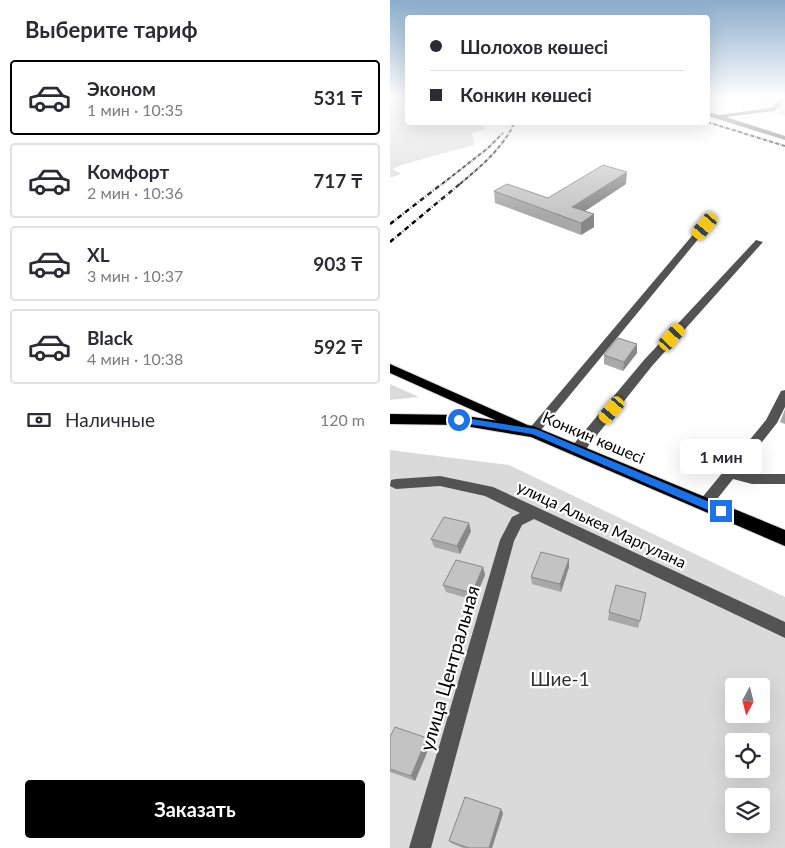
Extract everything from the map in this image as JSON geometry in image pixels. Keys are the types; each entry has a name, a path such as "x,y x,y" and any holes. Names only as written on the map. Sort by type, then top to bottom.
{"highway":[{"path":"390,419 459,420 533,432"},
{"name":"Конкин көшесі","path":"533,432 785,538"}],"main road":[{"name":"Конкин көшесі","path":"390,368 533,432"}],"street":[{"path":"533,432 705,226"},
{"path":"578,450 648,363 758,242"},
{"path":"704,504 732,473 771,423 785,394"},
{"path":"732,473 752,479 785,479"},
{"name":"улица Алькея Маргулана","path":"396,484 440,481 488,490 785,630"},
{"name":"улица Центральная","path":"420,848 507,540 517,521 535,512"}],"green space":[{"path":"390,138 473,138 474,145 401,165 393,169 401,174 390,178"},
{"path":"390,384 419,397 390,400"},
{"name":"Шие-1","path":"390,450 509,465 785,597 785,848 390,848"}],"building":[{"path":"603,165 627,172 572,207 594,214 581,223 494,191 507,184 548,198"},
{"path":"618,338 637,344 624,362 604,355"},
{"path":"444,517 469,523 457,546 431,539"},
{"path":"541,552 569,559 560,584 531,577"},
{"path":"456,560 483,567 472,593 443,585"},
{"path":"616,585 646,593 640,621 609,612"},
{"path":"395,727 427,738 411,776 390,769 390,737"},
{"path":"465,797 501,809 489,848 469,848 449,841"}],"railway":[{"path":"442,184 498,138"},
{"path":"460,184 484,163 506,138"},
{"path":"758,138 785,146"},
{"path":"390,224 443,183"},
{"path":"390,242 461,183"}],"route":[{"path":"459,420 533,432 721,511"}]}
